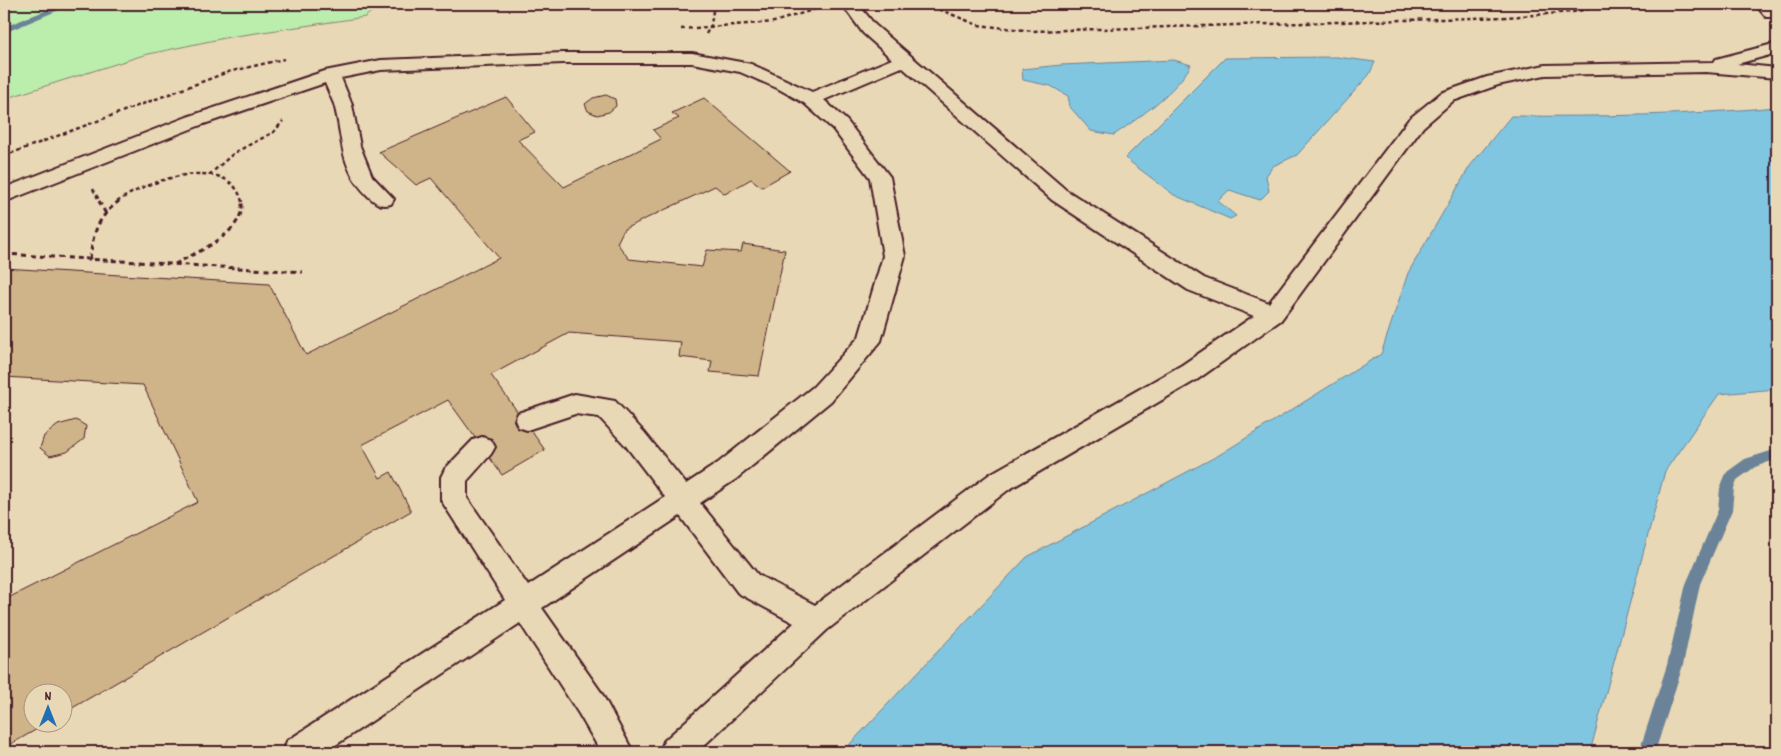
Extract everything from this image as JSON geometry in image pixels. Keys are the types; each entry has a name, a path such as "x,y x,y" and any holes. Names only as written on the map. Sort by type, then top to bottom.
{"lane":[{"path":"850,4 869,29 1059,195 1196,284 1273,314"},
{"path":"1706,67 1777,48"},
{"path":"4,195 194,121 331,75 381,65 564,58 692,58 745,68 811,99 840,125 880,177 894,256 869,341 822,394 727,471 298,752"},
{"path":"811,99 904,60"},
{"path":"675,752 816,621 1000,482 1190,372 1273,314 1416,123 1448,97 1493,82 1545,70 1706,67 1777,73"},
{"path":"331,75 343,105 350,146 363,179 384,199"},
{"path":"527,420 576,404 606,408 634,439 748,584 816,621"},
{"path":"482,447 454,478 454,500 590,703 618,752"}],"path":[{"path":"711,25 714,4"},
{"path":"926,4 971,25 994,29 1033,31 1507,17 1573,12 1611,4"},
{"path":"208,175 229,156 270,136 278,130 284,118"},
{"path":"90,259 91,240 97,225 117,202 158,180 187,174 208,175 224,178 236,184 242,196 242,209 234,225 220,238 176,264"},
{"path":"4,254 303,272"}],"green space":[{"path":"4,4 381,4 365,17 229,37 144,55 4,99"}],"water":[{"path":"1337,57 1375,62 1369,75 1297,155 1273,166 1266,176 1269,191 1260,200 1229,190 1218,201 1236,216 1230,219 1174,195 1125,158 1225,58"},
{"path":"1174,60 1191,65 1167,94 1114,135 1091,131 1070,107 1068,96 1051,86 1023,80 1022,69 1061,65"},
{"path":"1777,107 1777,389 1719,394 1665,471 1590,752 844,752 1027,557 1219,455 1381,354 1408,273 1470,166 1511,116 1644,115"}],"building":[{"path":"606,95 615,99 616,106 609,112 597,115 588,111 585,104 593,98"},
{"path":"506,97 535,132 518,140 564,187 661,139 653,130 679,118 672,113 704,98 790,171 762,187 751,179 725,194 715,186 624,229 617,243 629,259 702,267 707,250 741,252 743,244 785,250 759,376 710,372 712,361 679,357 681,342 569,333 491,375 545,450 502,475 448,400 362,445 380,478 391,472 411,511 72,708 72,684 22,684 22,734 28,734 4,748 4,600 198,502 143,385 4,377 4,268 269,284 306,355 499,258 431,178 416,185 379,152"},
{"path":"76,420 86,426 84,439 67,452 50,456 40,448 44,436 58,425"}],"waterway":[{"path":"4,30 69,4"},
{"path":"1647,752 1675,665 1693,584 1725,510 1727,488 1732,476 1750,463 1777,454"}]}
